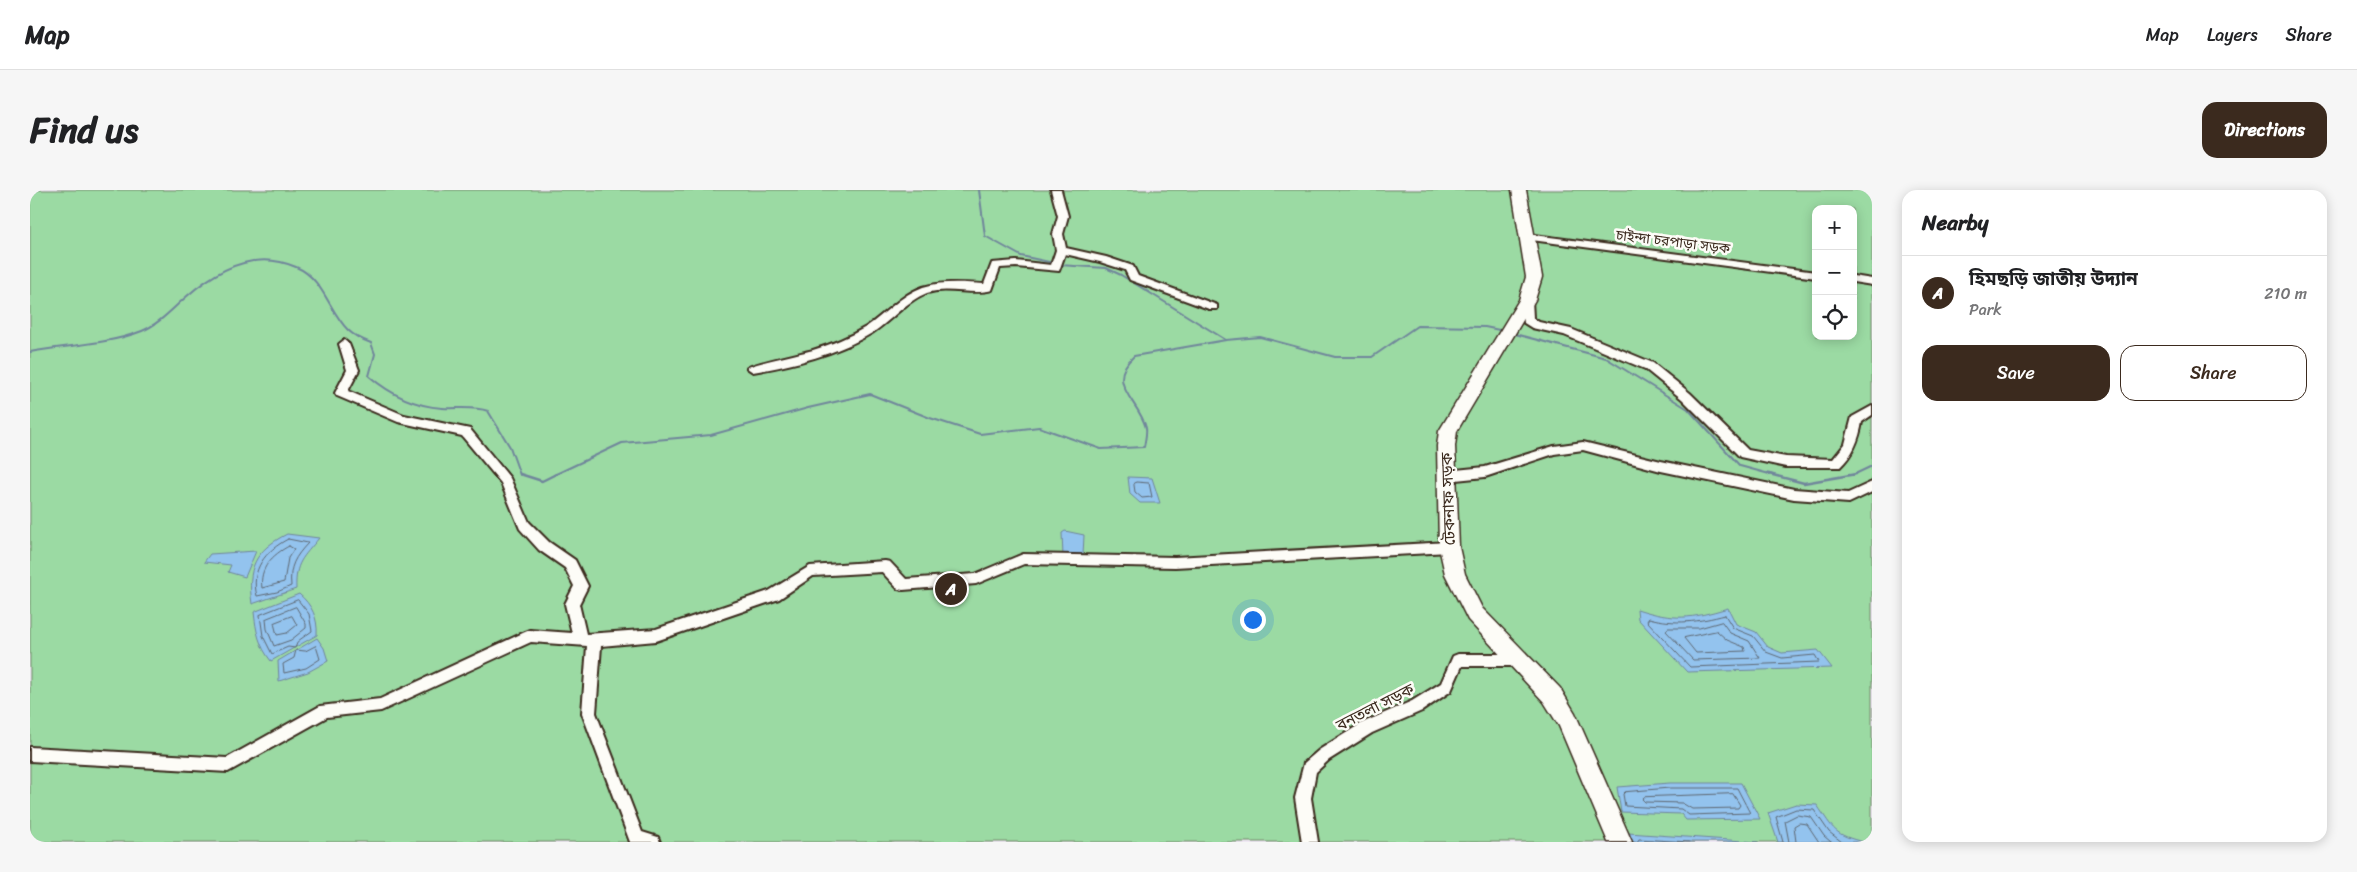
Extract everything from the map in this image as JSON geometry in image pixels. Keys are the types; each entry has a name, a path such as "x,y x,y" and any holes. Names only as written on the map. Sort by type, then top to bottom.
{"highway":[{"name":"টেকনাফ সড়ক","path":"1519,190 1534,277 1524,304 1448,431 1446,476 1449,546 1455,574 1475,614 1552,695 1567,720 1620,842"}],"street":[{"path":"753,368 782,363 840,346 870,329 911,297 926,290 953,286 988,288 996,266 1016,264 1055,269 1060,253 1058,234 1063,216 1056,190"},
{"name":"চাইন্দা চরপাড়া সড়ক","path":"1527,237 1812,274"},
{"path":"1060,253 1102,259 1129,268 1134,278 1213,307"},
{"path":"1857,280 1872,282"},
{"path":"1524,304 1528,320 1536,325 1567,332 1649,366 1686,396 1744,454 1786,462 1836,464 1846,455 1854,435 1856,420 1872,410"},
{"path":"344,344 353,370 341,392 402,419 466,432 506,481 524,525 544,546 570,564 581,586 572,604 587,640 589,713 637,839 652,842"},
{"path":"1446,476 1485,472 1554,450 1583,446 1661,466 1794,494 1849,498 1872,487"},
{"path":"30,754 228,765 325,710 381,705 530,636 587,640 656,635 774,595 810,571 885,566 903,585 976,579 1023,559 1174,562 1449,546"},
{"name":"বনতলা সড়ক","path":"1310,842 1303,798 1310,768 1324,755 1367,728 1417,706 1446,687 1458,660 1518,660"}],"green space":[{"path":"30,190 1872,190 1872,842 30,842"}],"water":[{"path":"1128,477 1152,478 1160,503 1140,503 1130,494"},
{"path":"1065,531 1084,535 1083,555 1063,556 1062,533"},
{"path":"287,534 319,538 301,561 297,572 296,589 252,604 251,580 255,562 267,547"},
{"path":"256,551 245,577 228,572 231,565 204,562 210,554"},
{"path":"299,594 313,612 317,635 271,661 259,638 254,612"},
{"path":"1728,608 1736,624 1756,632 1768,647 1782,653 1818,650 1832,668 1687,672 1638,619 1637,609 1672,617 1682,617"},
{"path":"317,638 324,648 328,661 308,672 279,681 278,661"},
{"path":"1670,783 1741,783 1760,819 1686,820 1681,814 1621,812 1617,787"},
{"path":"1796,804 1817,805 1831,826 1840,834 1864,842 1778,842 1768,813"},
{"path":"1628,833 1758,842 1633,842"}],"waterway":[{"path":"979,190 985,236 1021,256 1054,263"},
{"path":"30,352 100,342 142,331 160,320 210,278 224,270 251,261 281,262 296,267 313,279 348,330 359,338 371,343 375,354 369,376 394,394 422,405 488,411 510,447 520,475"},
{"path":"1059,265 1106,268 1121,275 1226,340"},
{"path":"1226,340 1260,337 1335,357 1372,357 1417,326 1485,327 1504,331"},
{"path":"1511,333 1606,358 1688,409 1740,466 1773,475"},
{"path":"554,475 622,443 711,435 808,408 870,394 930,418 980,434 1039,427 1101,449 1144,447 1146,428 1123,383 1122,375 1126,366 1134,356 1226,340"},
{"path":"1855,474 1872,466"},
{"path":"520,474 542,481 554,475"},
{"path":"1769,474 1804,483 1855,474"}],"place":[{"name":"হিমছড়ি জাতীয় উদ্যান","path":"951,589"}]}
